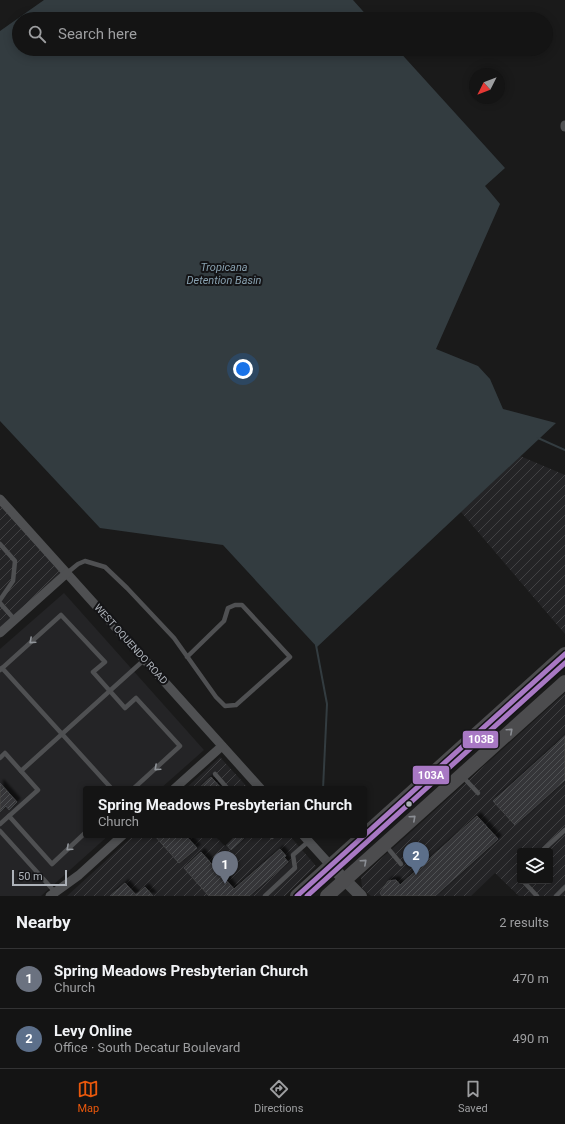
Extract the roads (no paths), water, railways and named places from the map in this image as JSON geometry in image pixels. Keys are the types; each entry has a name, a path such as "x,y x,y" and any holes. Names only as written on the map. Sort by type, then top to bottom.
{"main road":[{"path":"367,833 565,654"},
{"path":"327,896 565,682"},
{"path":"298,896 361,838"}],"street":[{"name":"WEST OQUENDO ROAD","path":"0,499 259,786"},
{"path":"0,633 67,573"},
{"path":"177,786 222,746"},
{"path":"53,894 79,875 120,838"},
{"path":"306,838 330,866 360,896"}],"lane":[{"path":"0,544 15,561 13,581 0,600"},
{"path":"67,573 78,564 85,561 105,567 174,638 187,657 216,697 225,706 236,704 290,657 242,605 235,605 228,608 224,622 187,657"},
{"path":"0,603 15,620"},
{"path":"109,786 1,669 61,615 105,662 93,672 125,708 136,698 180,746 136,786"},
{"path":"21,771 144,660"},
{"path":"0,758 5,753 38,790 0,824"},
{"path":"215,774 225,786"},
{"path":"461,774 478,793"},
{"path":"9,816 52,864 83,835"},
{"path":"545,848 565,830"},
{"path":"0,831 53,894"},
{"path":"265,896 295,868 293,856 306,838"},
{"path":"384,844 401,864"},
{"path":"526,884 537,896"},
{"path":"556,896 565,888"}],"water":[{"name":"Tropicana Detention Basin","path":"44,0 353,0 364,12 27,12"},
{"name":"Tropicana Detention Basin","path":"12,23 12,56 403,56 505,168 485,186 500,204 436,349 478,366 490,379 503,409 556,423 317,647 223,545 100,528 0,421 0,31"}],"waterway":[{"path":"538,438 565,450"},
{"path":"316,645 327,704 323,786"}],"place":[{"name":"Levy Online","path":"416,875"},
{"name":"Spring Meadows Presbyterian Church","path":"225,884"}]}
